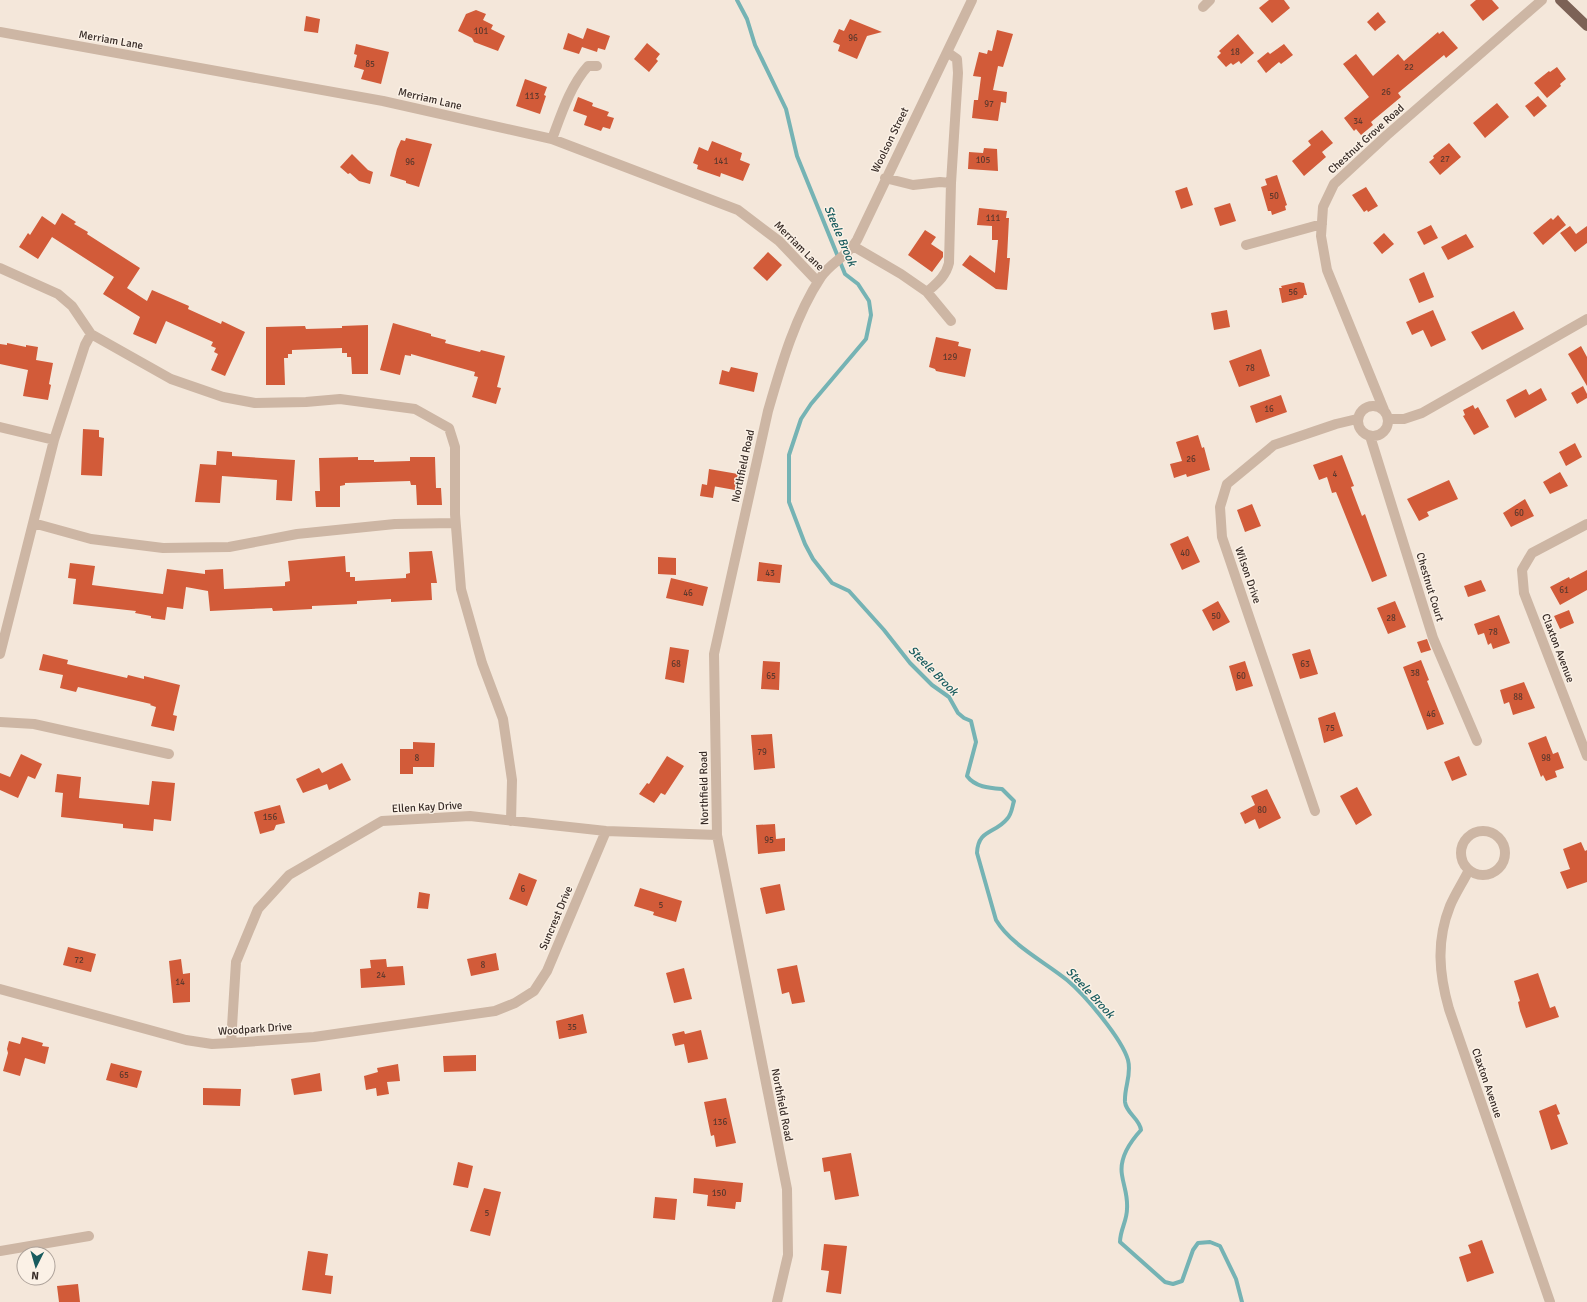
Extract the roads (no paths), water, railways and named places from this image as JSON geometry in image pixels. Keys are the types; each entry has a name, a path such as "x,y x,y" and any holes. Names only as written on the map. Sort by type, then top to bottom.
{"main road":[{"path":"1560,0 1587,26"}],"street":[{"name":"Woolson Street","path":"818,282 827,270 844,256 853,246 972,0"},
{"name":"Chestnut Grove Road","path":"1386,414 1327,270 1321,236 1323,207 1334,184 1542,0"},
{"name":"Merriam Lane","path":"0,32 383,101 552,139 738,210 775,237 818,282"},
{"path":"927,292 941,280 947,272 949,263 951,183 958,72 956,59 947,52"},
{"path":"552,139 570,95 583,72 588,66 597,66"},
{"path":"885,178 913,185 940,182 951,183"},
{"path":"1246,244 1322,224"},
{"path":"853,246 901,274 927,292 951,321"},
{"path":"0,268 58,294 72,306 91,334 170,379 223,397 255,403 306,402 340,398 415,409 449,428 455,447 455,523 461,589 482,663 503,719 512,780 511,821"},
{"name":"Northfield Road","path":"777,1302 788,1255 787,1189 717,835 714,654 768,411 779,373 798,322 818,282"},
{"path":"1386,414 1388,424 1384,432 1380,435 1370,436 1360,430 1357,419 1359,414 1368,406 1379,407 1386,414 1404,419 1422,413 1587,318"},
{"path":"0,654 3,626 33,523 54,440 85,345 91,334"},
{"name":"Wilson Drive","path":"1315,811 1222,537 1220,507 1228,484 1274,445 1336,424 1357,419"},
{"path":"0,427 54,440"},
{"name":"Chestnut Court","path":"1370,436 1433,638 1477,741"},
{"path":"33,523 91,539 163,548 229,547 312,533 395,524 455,523"},
{"name":"Claxton Avenue","path":"1587,524 1532,553 1522,570 1524,593 1587,756"},
{"path":"0,722 34,724 169,754"},
{"name":"Ellen Kay Drive","path":"231,1043 236,962 258,909 289,875 382,821 470,816 606,831 717,835"},
{"path":"1484,830 1496,835 1505,848 1503,863 1498,870 1491,874 1483,875 1469,870 1463,863 1461,856 1464,841 1476,832 1484,830"},
{"name":"Suncrest Drive","path":"514,1003 534,991 547,971 606,831"},
{"name":"Claxton Avenue","path":"1469,870 1450,905 1441,933 1440,961 1442,986 1550,1302"},
{"name":"Woodpark Drive","path":"0,989 186,1040 212,1044 314,1037 495,1011 514,1003"},
{"path":"0,1251 89,1236"}],"waterway":[{"name":"Steele Brook","path":"737,0 747,19 755,45 786,109 797,156 845,274 858,284 869,301 871,315 866,339 811,404 801,419 789,455 789,502 805,544 813,559 832,583 849,591 884,630 910,663 932,685 949,697 958,713 971,721 976,742 967,776 970,780 978,785 1002,789 1014,801 1009,817 1002,824 984,836 978,845 977,853 996,920 1002,929 1019,945 1075,987 1111,1029 1128,1060 1129,1076 1125,1102 1141,1130 1129,1145 1122,1162 1122,1175 1126,1196 1127,1213 1120,1242 1165,1282 1173,1284 1182,1281 1193,1250 1198,1243 1210,1242 1220,1246 1236,1279 1242,1302"}]}
